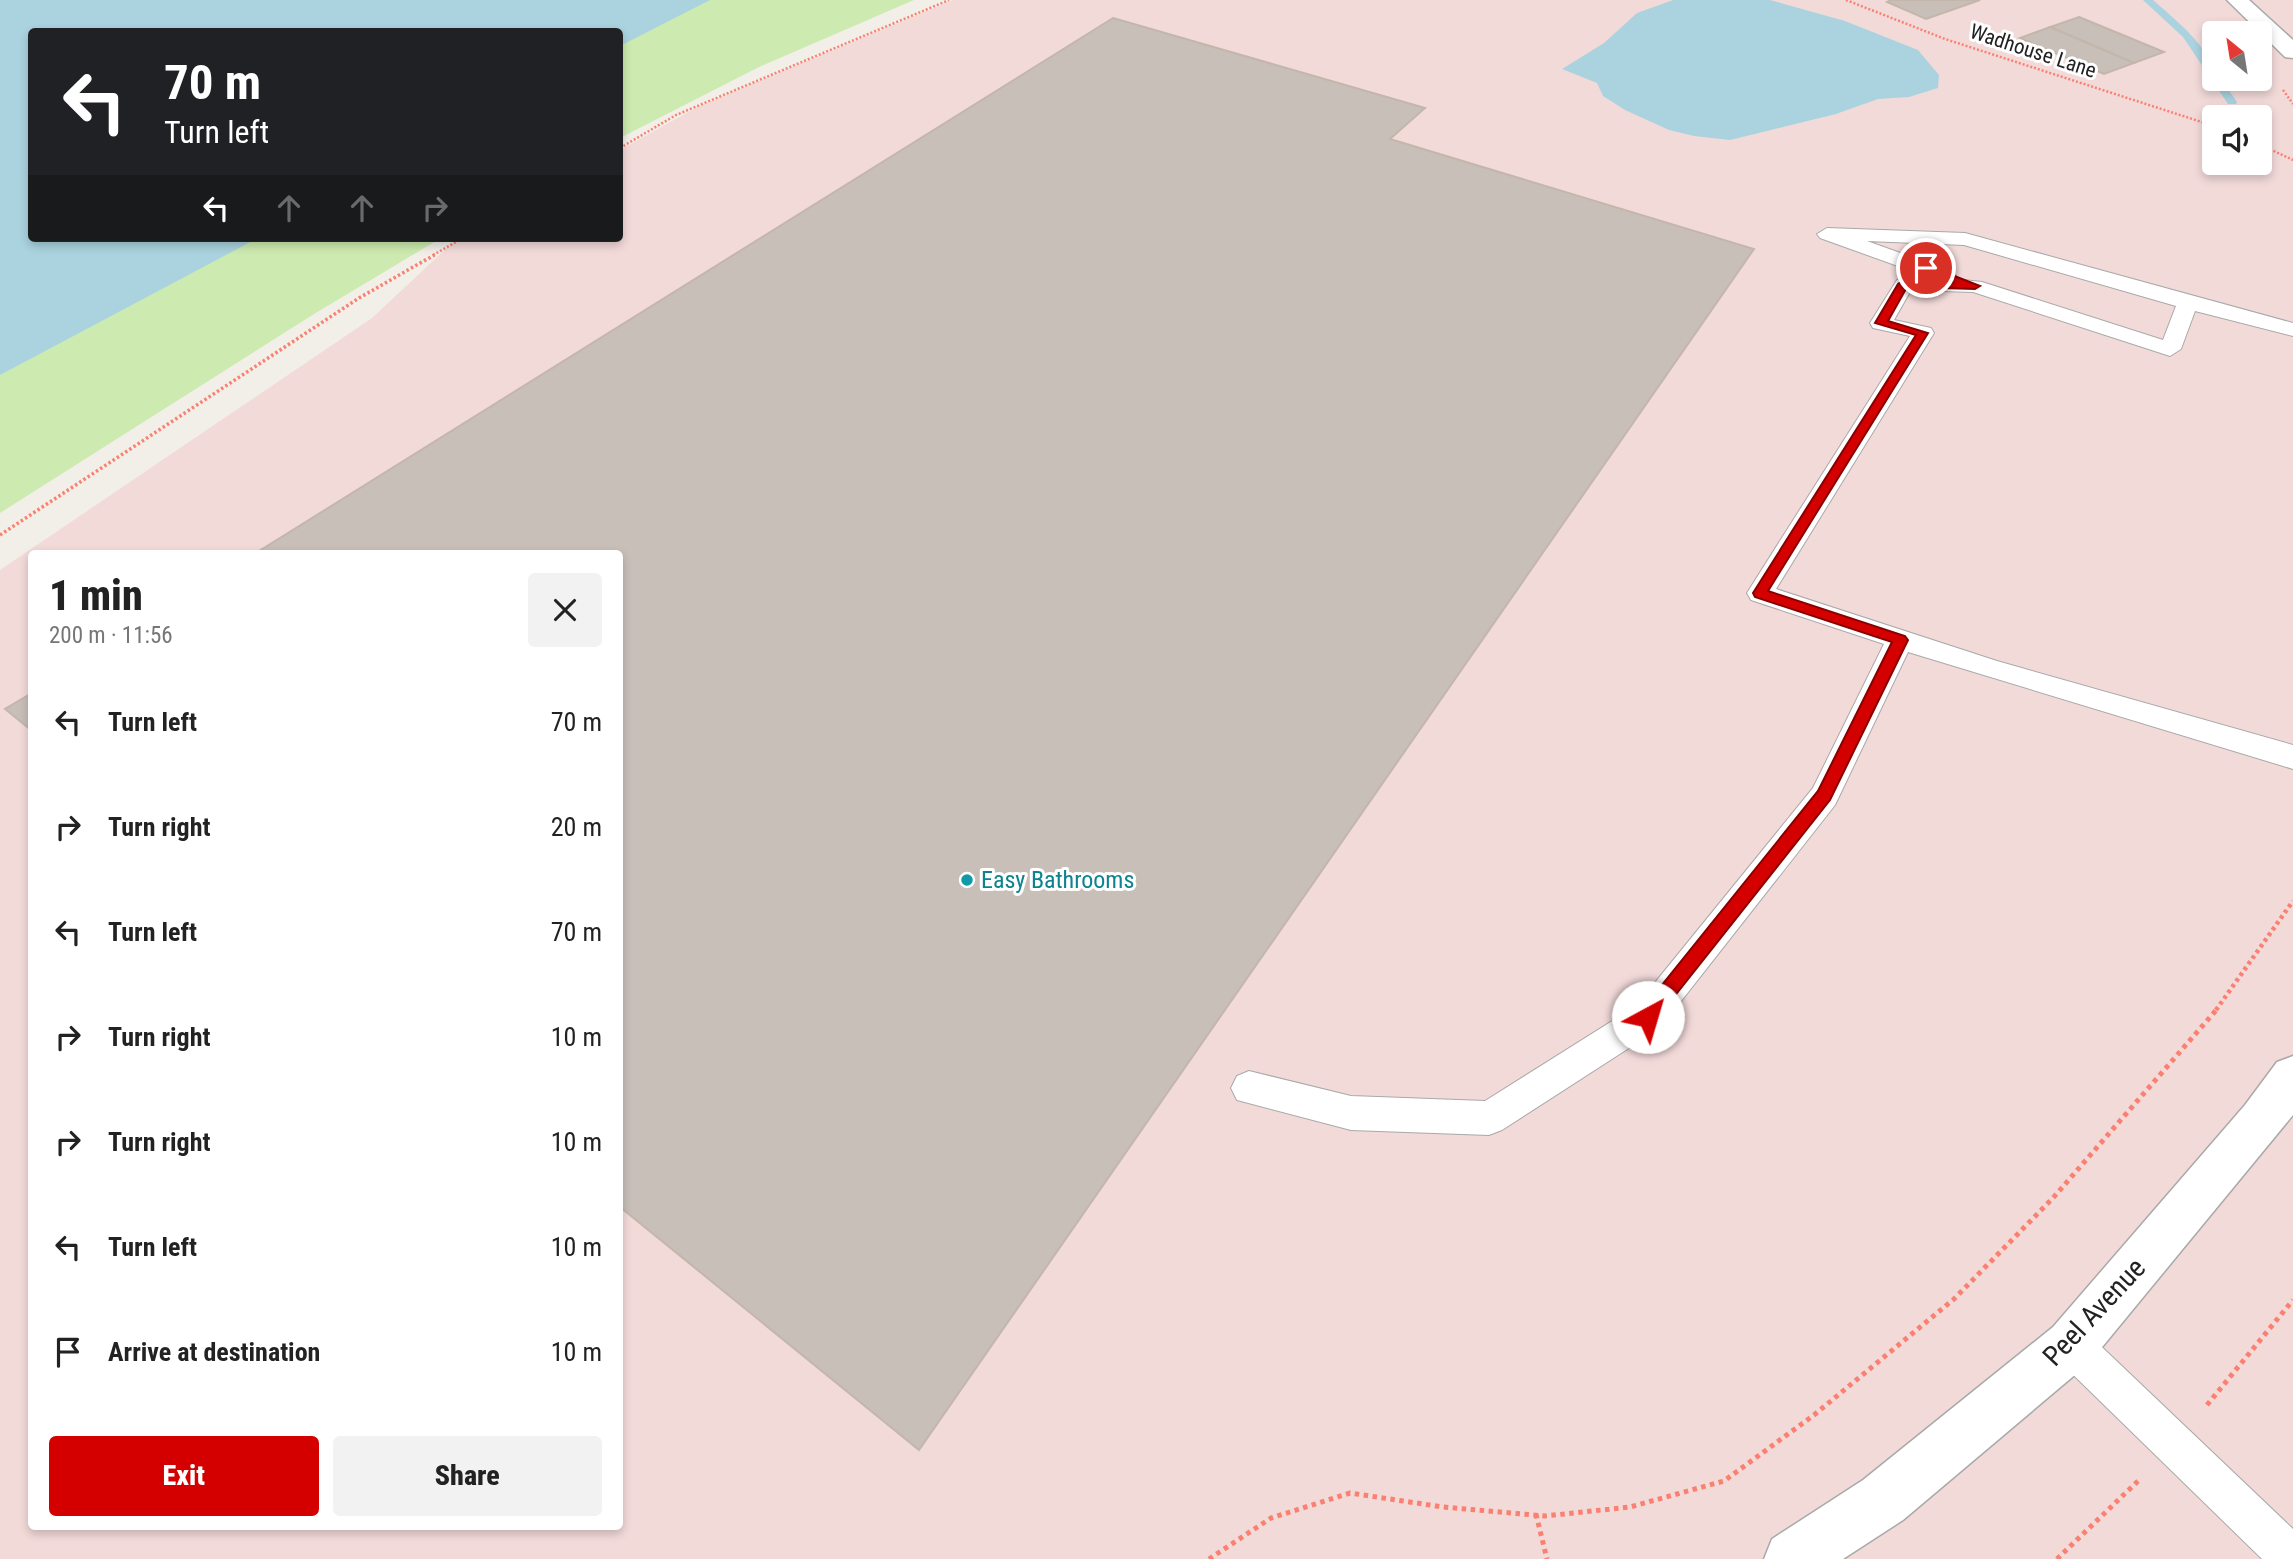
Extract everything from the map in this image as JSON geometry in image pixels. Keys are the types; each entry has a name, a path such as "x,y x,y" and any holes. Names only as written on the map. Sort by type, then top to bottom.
{"street":[{"path":"2237,0 2293,52"},
{"name":"Peel Avenue","path":"1792,1559 1883,1500 2071,1345 2261,1121 2293,1077"}],"lane":[{"path":"2188,303 2170,349 1975,286 1827,234 1965,239 2293,330"},
{"path":"1975,286 1904,284 1881,323 1923,333 1760,593 1993,670 2293,757"},
{"path":"1249,1088 1350,1113 1489,1118 1648,1017 1824,796 1900,640"},
{"path":"2071,1345 2293,1559"}],"path":[{"path":"623,146 676,115 948,0"},
{"name":"Wadhouse Lane","path":"1846,0 1945,39 2202,122"},
{"path":"2272,150 2293,160"},
{"path":"0,535 359,298 456,242"},
{"path":"1209,1559 1272,1518 1350,1493 1443,1507 1545,1516 1630,1507 1724,1481 1814,1415 1954,1299 2053,1198 2224,1001 2293,901"},
{"path":"1536,1514 1547,1559"}],"shaded area":[{"path":"953,0 2293,0 2293,1559 0,1559 0,570 28,551 28,1530 623,1530 623,550 30,550 372,318 450,245 456,242 623,242 623,148 697,107"}],"green space":[{"path":"697,0 914,0 759,67 623,136 623,39"},
{"path":"239,242 434,242 314,314 0,513 0,366"}],"water":[{"path":"0,0 710,0 623,44 623,28 28,28 28,242 250,242 0,375"},
{"path":"1673,0 1770,0 1845,21 1918,50 1939,75 1938,88 1909,97 1878,99 1836,114 1730,140 1669,130 1625,110 1603,96 1597,83 1562,69 1604,43 1637,13"}],"building":[{"path":"1980,0 1926,19 1887,2"},
{"path":"2079,17 2164,52 2134,63 2050,27"},
{"name":"Easy Bathrooms","path":"1113,18 1425,108 1390,139 1754,249 919,1450 623,1209 623,550 261,550"},
{"path":"2050,27 2134,63 2104,74 2020,38"},
{"path":"28,695 28,728 5,709"}],"waterway":[{"path":"2148,0 2187,35 2202,58"},
{"path":"2224,91 2232,102"}],"place":[{"name":"Easy Bathrooms","path":"967,880"}],"route":[{"path":"1648,1017 1824,796 1900,640 1760,593 1923,333 1881,323 1904,284 1975,286 1926,268"}]}
